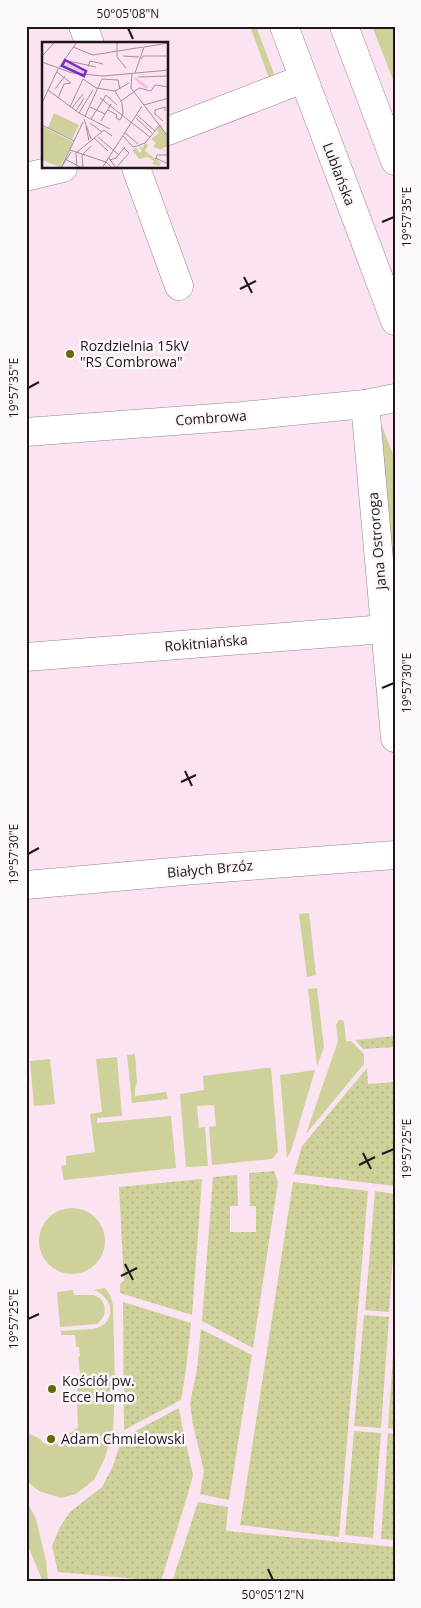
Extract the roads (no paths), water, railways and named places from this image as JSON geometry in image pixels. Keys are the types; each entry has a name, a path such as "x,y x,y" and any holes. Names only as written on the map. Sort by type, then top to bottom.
{"street":[{"path":"83,26 89,42"},
{"name":"Lublańska","path":"284,26 395,321"},
{"path":"344,26 395,161"},
{"path":"169,131 303,79"},
{"path":"26,177 59,169"},
{"path":"136,169 179,286"},
{"name":"Combrowa","path":"26,432 242,416 365,404 395,398"},
{"name":"Jana Ostroroga","path":"365,404 395,738"},
{"name":"Rokitniańska","path":"26,657 385,629"},
{"name":"Białych Brzóz","path":"26,885 395,855"}],"place":[{"name":"Rozdzielnia 15kV \"RS Combrowa\"","path":"70,354"},
{"name":"Kościół pw. Ecce Homo","path":"52,1389"},
{"name":"Adam Chmielowski","path":"51,1439"}]}
